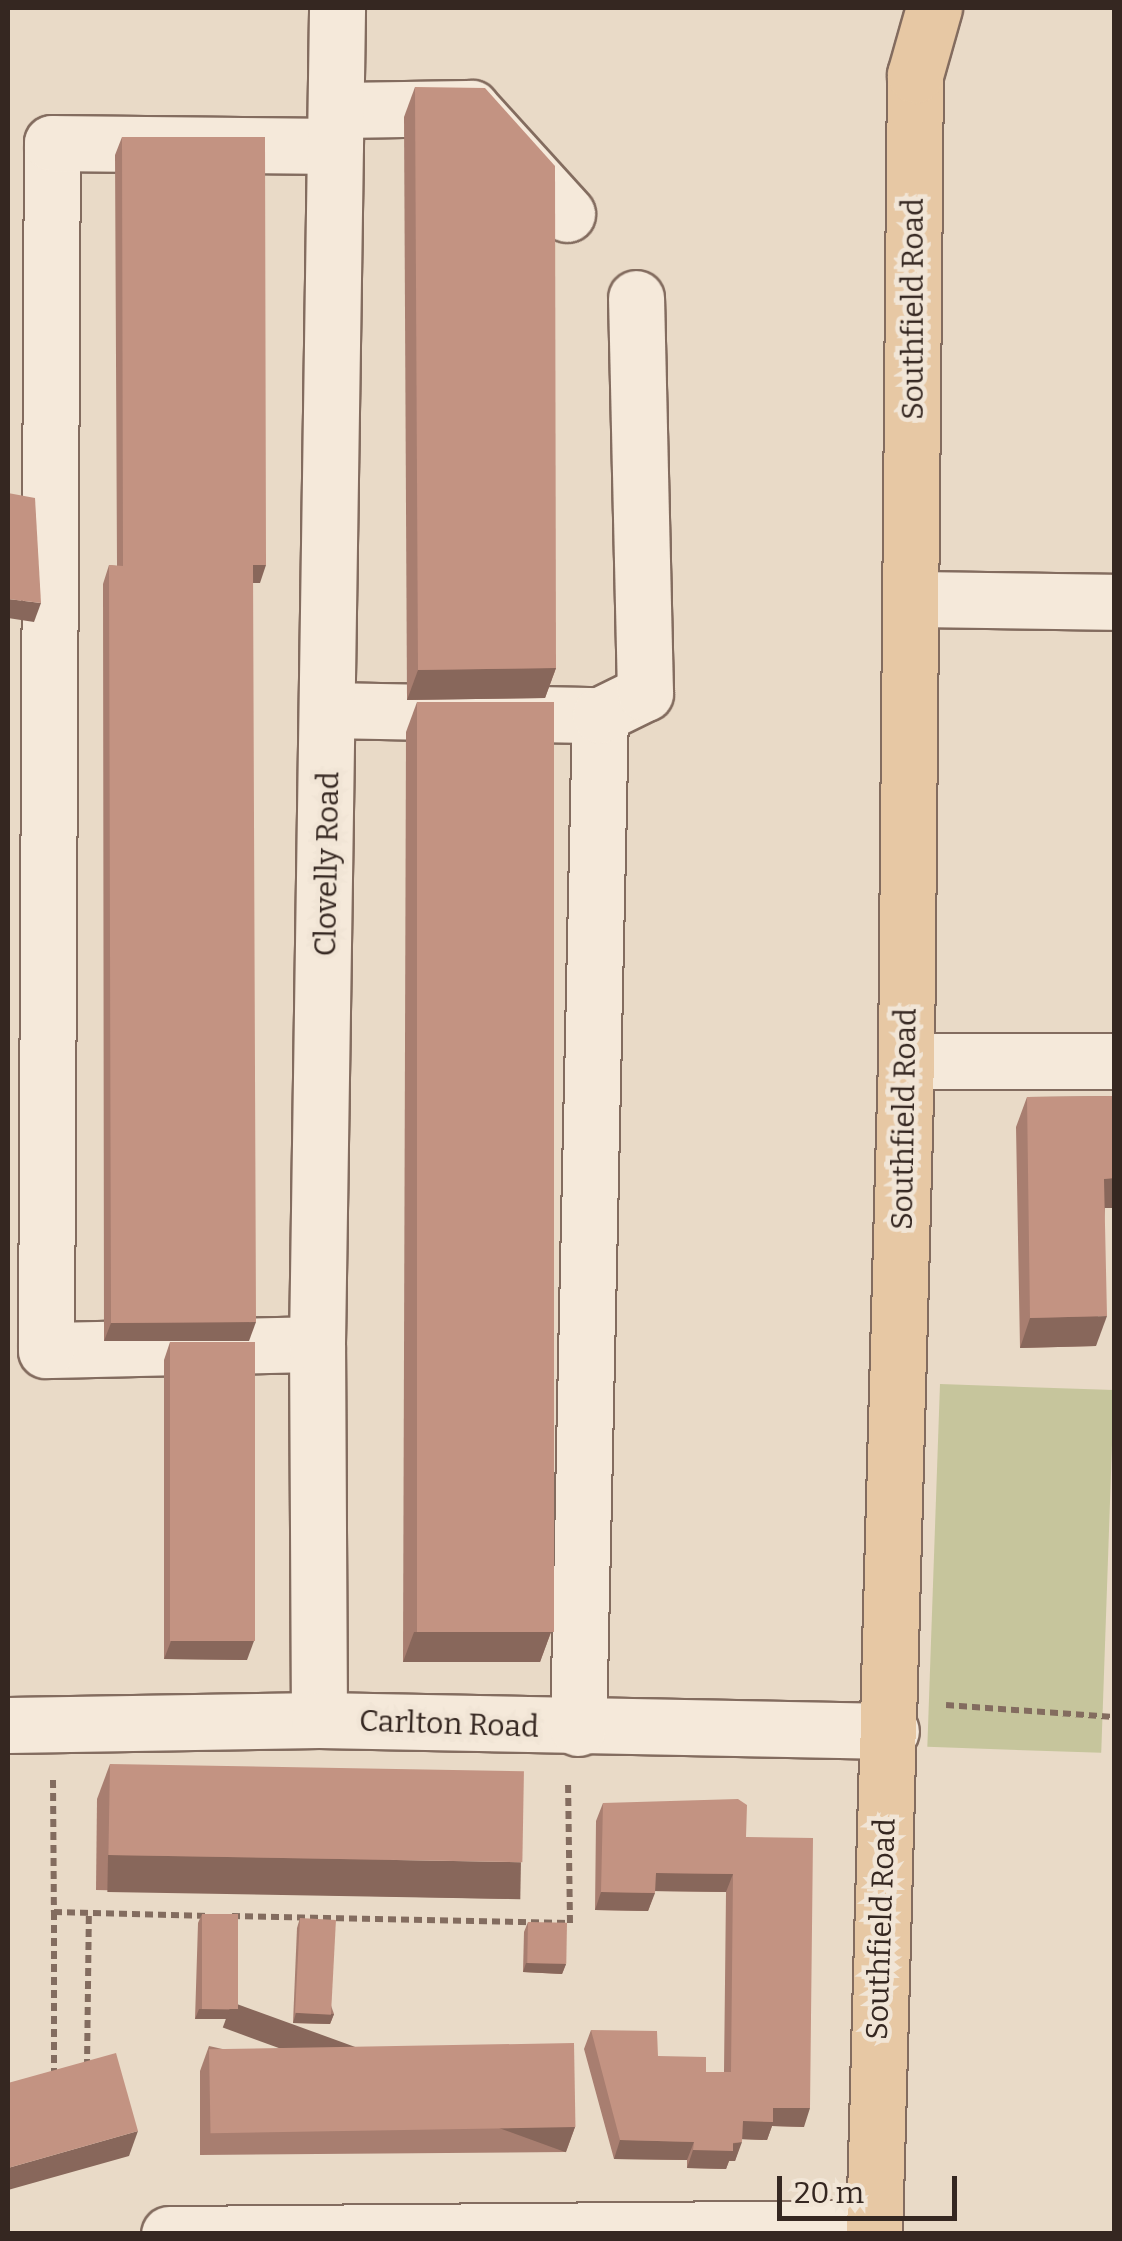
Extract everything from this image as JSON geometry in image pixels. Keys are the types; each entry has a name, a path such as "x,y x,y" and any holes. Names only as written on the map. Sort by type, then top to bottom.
{"main road":[{"name":"Southfield Road","path":"874,2230 880,1888 911,1718 906,1061 915,76 934,8"}],"street":[{"name":"Clovelly Road","path":"319,1720 317,1344 330,710 338,8"},
{"path":"317,1344 46,1350 52,143 336,128 471,108 567,214"},
{"path":"330,710 600,715 645,692 636,298"},
{"path":"911,599 1114,602"},
{"path":"572,1728 600,715"},
{"path":"906,1061 1114,1062"},
{"name":"Carlton Road","path":"30,1725 319,1720 572,1728 911,1718"},
{"path":"169,2234 874,2230"}],"path":[{"path":"911,1718 1114,1717"},
{"path":"30,1725 54,1912 50,2072 87,2072 89,1913"},
{"path":"54,1912 570,1923 572,1728"}],"green space":[{"path":"940,1384 1114,1390 1101,1753 927,1747"}],"building":[{"path":"415,87 485,88 555,166 556,668 418,670"},
{"path":"122,137 265,137 266,565 253,565 256,1322 111,1323 109,565 123,566"},
{"path":"8,493 35,498 41,603 8,599"},
{"path":"10,629 9,1660 8,1660"},
{"path":"417,702 554,702 554,1632 417,1632"},
{"path":"1114,1096 1114,1178 1104,1179 1107,1316 1030,1318 1027,1097"},
{"path":"170,1342 255,1342 255,1641 170,1641"},
{"path":"110,1764 524,1771 522,1862 108,1855"},
{"path":"738,1799 747,1805 746,1837 813,1838 810,2108 773,2108 773,2122 743,2121 742,2142 733,2143 733,2151 693,2150 694,2142 620,2140 591,2030 657,2031 658,2056 706,2057 706,2072 731,2072 733,1874 656,1873 655,1893 601,1892 603,1803"},
{"path":"202,1914 238,1914 238,2009 202,2009"},
{"path":"300,1918 336,1920 331,2015 295,2013"},
{"path":"528,1922 567,1923 566,1964 527,1963"},
{"path":"574,2043 575,2127 211,2133 209,2049"},
{"path":"116,2053 138,2131 8,2168 8,2083"}]}
